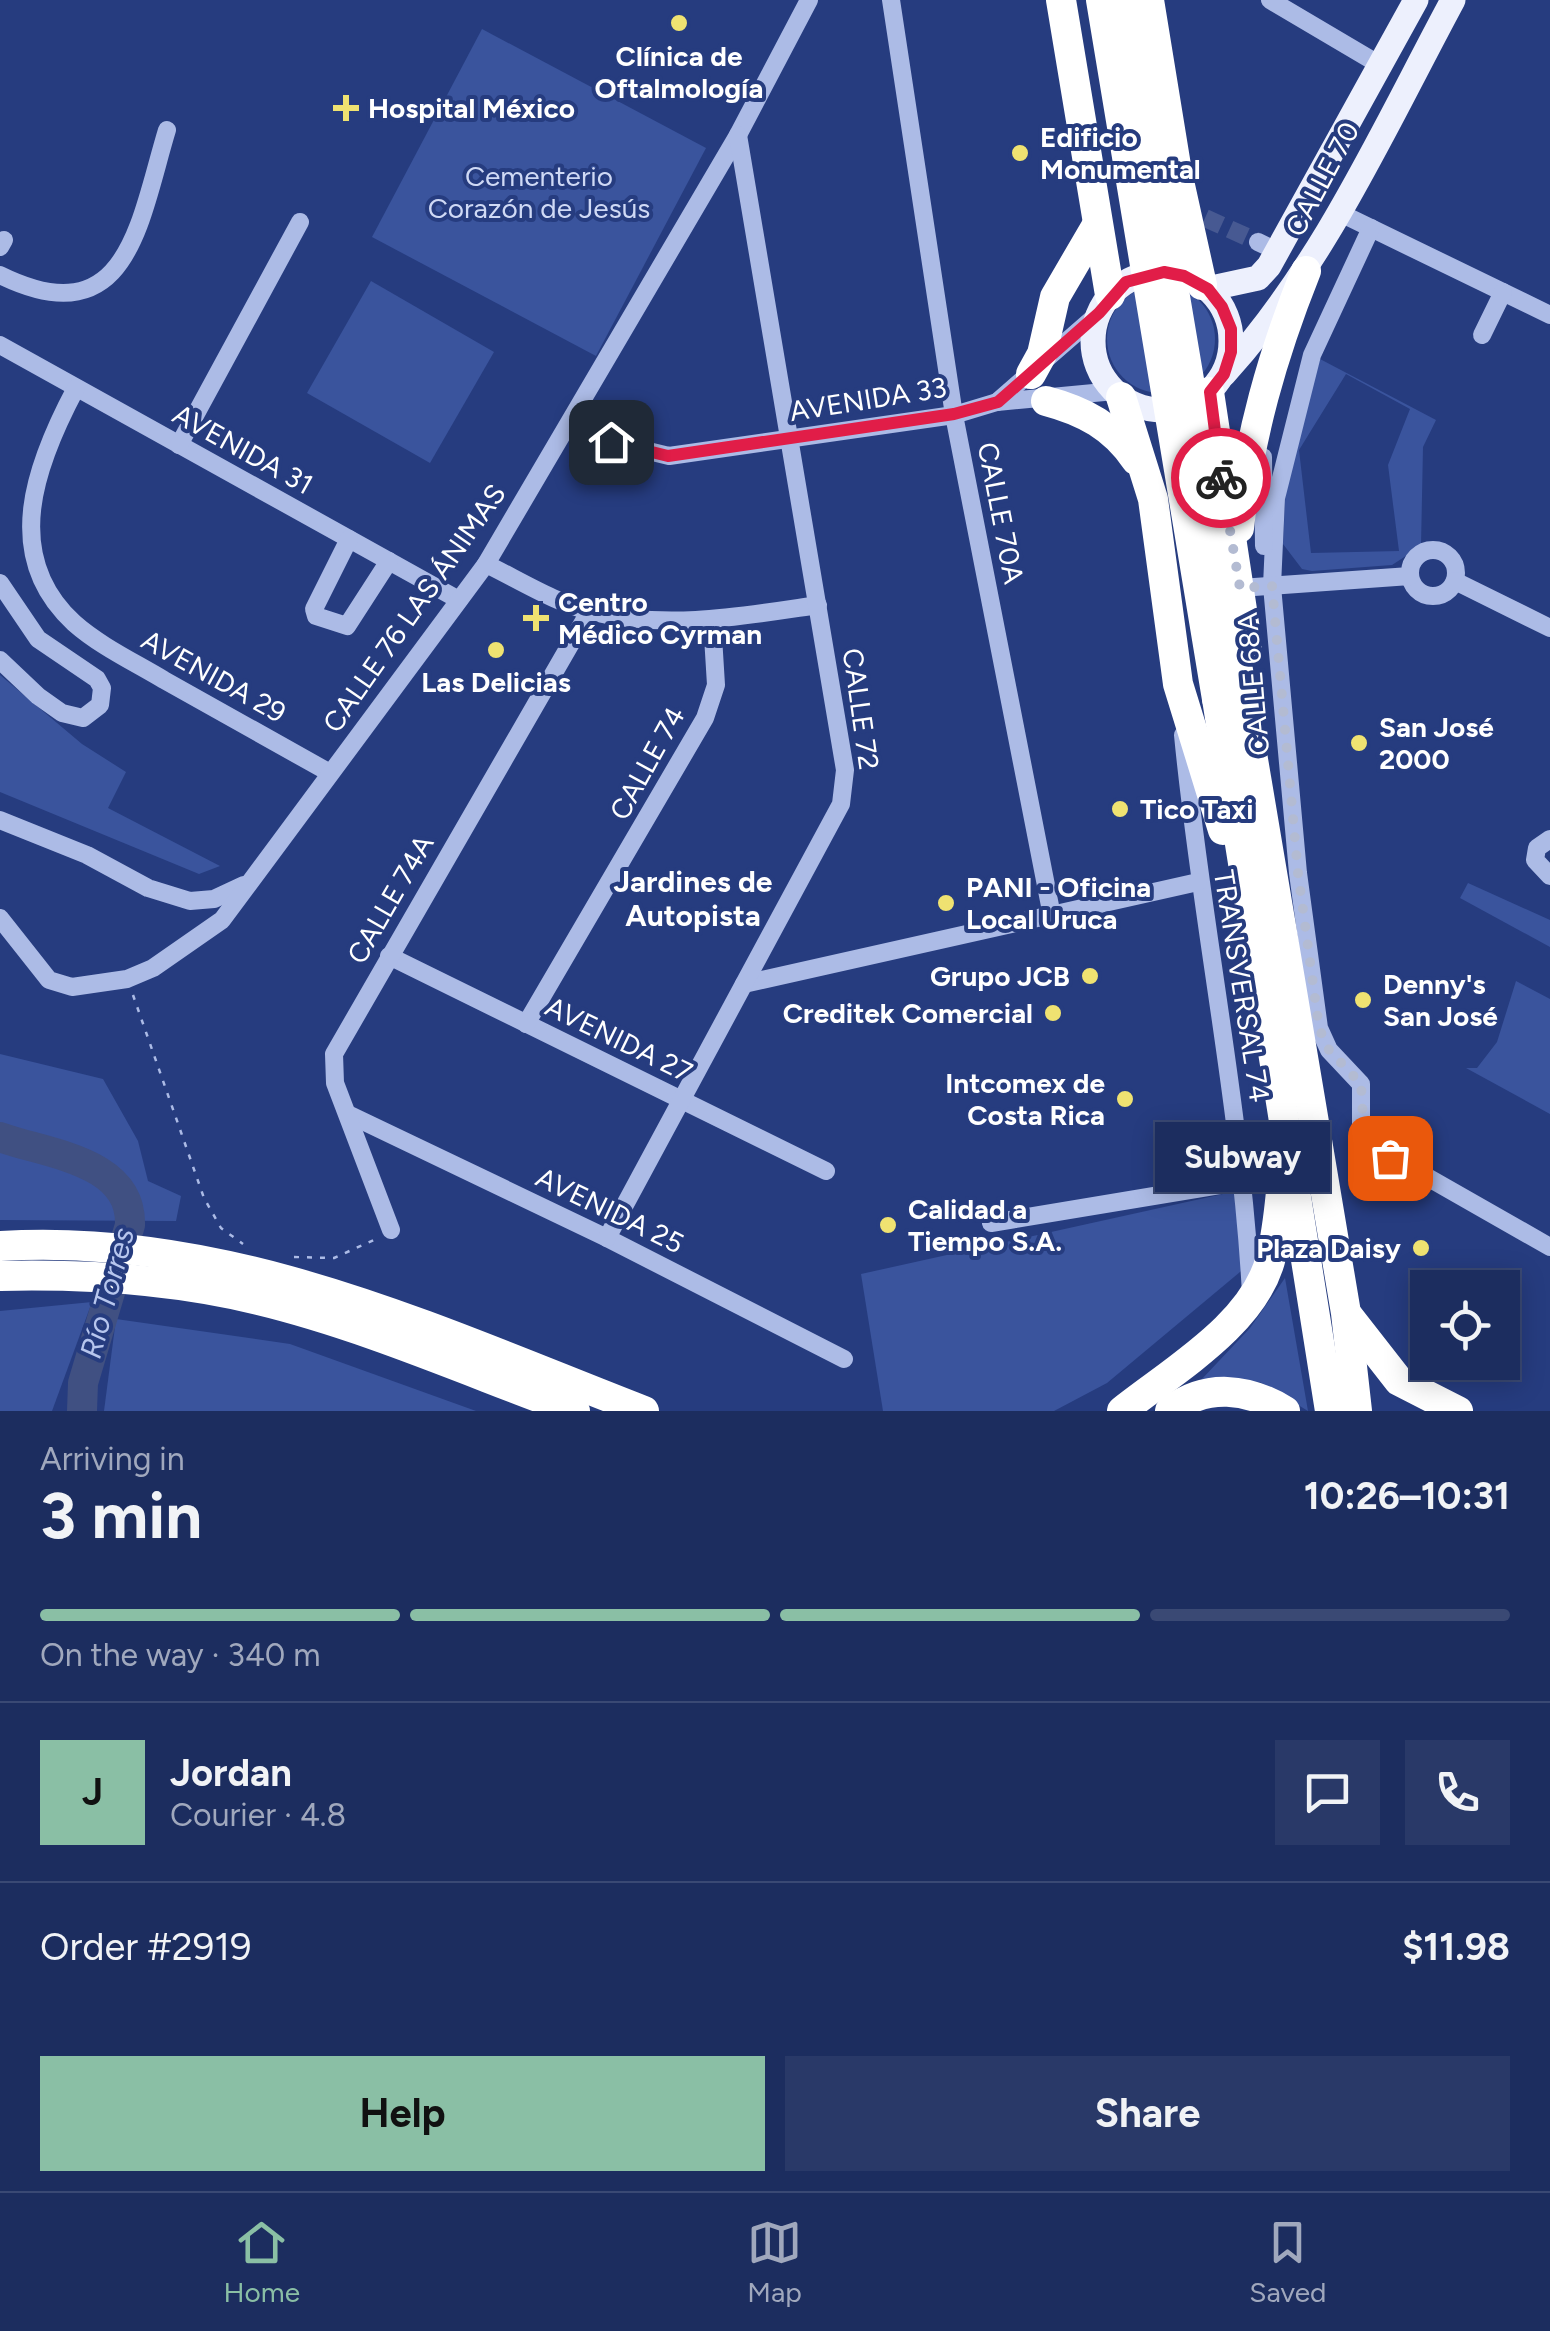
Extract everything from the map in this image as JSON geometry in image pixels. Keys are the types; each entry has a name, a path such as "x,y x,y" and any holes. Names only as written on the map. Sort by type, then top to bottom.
{"highway":[{"path":"1060,0 1092,191 1105,304"},
{"path":"1101,0 1230,696"},
{"path":"1125,0 1230,696 1270,938 1346,1312 1357,1411"},
{"path":"1148,0 1177,172 1196,214 1205,287"},
{"path":"1092,191 1118,209 1133,211 1162,200 1177,172"},
{"path":"1097,225 1055,297 1038,387 1103,424 1126,445 1148,485"},
{"path":"1238,574 1246,462 1272,359 1306,271"},
{"path":"1217,383 1223,494 1238,574 1288,1132 1330,1411"},
{"path":"1118,394 1148,485 1178,684 1270,938"},
{"path":"1148,485 1189,480 1223,494"},
{"path":"1122,1411 1215,1336 1251,1296 1271,1258 1288,1132"},
{"path":"0,1246 92,1248 196,1273 575,1411"},
{"path":"0,1276 94,1278 266,1271 344,1295 644,1411"},
{"path":"1346,1312 1399,1381 1458,1411"},
{"path":"1170,1411 1199,1396 1234,1390 1285,1411"}],"main road":[{"name":"CALLE 70","path":"1205,287 1258,278 1268,247 1416,0"},
{"name":"CALLE 70","path":"1217,383 1264,331 1306,271 1454,0"},
{"path":"1154,273 1184,276 1205,287 1222,307 1231,329 1231,352 1217,383 1166,410 1150,409 1118,394 1094,354 1105,304 1126,282 1154,273"}],"street":[{"name":"CALLE 76 LAS ÁNIMAS","path":"0,918 37,967 59,984 90,987 128,979 200,939 234,906 247,883 486,564 738,135 809,0"},
{"name":"CALLE 70A","path":"891,0 954,414 1052,916"},
{"path":"1270,0 1380,65"},
{"path":"0,275 64,293 103,284 113,275 139,222 167,130"},
{"name":"CALLE 72","path":"607,1238 678,1099 842,804 845,770 738,135"},
{"path":"1338,212 1550,315"},
{"path":"179,445 300,222"},
{"name":"CALLE 68A","path":"1371,228 1325,321 1293,417 1278,479 1272,586 1298,873 1319,1028 1329,1050 1361,1084 1364,1136 1390,1158 1550,1247"},
{"path":"1482,335 1503,292"},
{"name":"AVENIDA 33","path":"998,402 1038,387 1105,304"},
{"name":"AVENIDA 31","path":"0,345 460,600"},
{"path":"1272,359 1261,490 1264,554 1272,586"},
{"name":"AVENIDA 33","path":"575,418 611,442 668,456 954,414 1038,387 1118,394"},
{"path":"13,609 44,591 30,538 33,486 47,444 76,388"},
{"path":"349,539 314,609 316,616 347,626 389,561"},
{"path":"1436,550 1453,561 1455,582 1446,592 1434,596 1420,592 1410,576 1416,556 1436,550"},
{"path":"486,564 590,612 642,620 712,620 818,604"},
{"path":"1238,574 1272,586 1410,576"},
{"path":"1455,582 1550,628"},
{"path":"0,584 13,609 38,639 97,680 102,688 100,706 83,718 62,713 0,660"},
{"name":"AVENIDA 29","path":"44,591 74,624 115,652 330,773"},
{"name":"CALLE 74A","path":"390,1230 335,1082 334,1054 590,612"},
{"name":"CALLE 74","path":"526,1024 705,718 716,685 712,620"},
{"name":"TRANSVERSAL 74","path":"1178,684 1198,882 1244,1181 1251,1296"},
{"path":"0,820 86,855 148,888 190,901 214,898 247,883"},
{"path":"1550,839 1538,848 1535,860 1550,876"},
{"path":"744,984 1198,882"},
{"name":"AVENIDA 27","path":"388,956 826,1170"},
{"name":"AVENIDA 25","path":"350,1115 607,1238 844,1359"},
{"path":"991,1224 1244,1181"}],"path":[{"path":"128,979 204,1198 221,1228 250,1246"},
{"path":"279,1254 334,1258 355,1252 390,1230"}],"green space":[{"name":"Cementerio Corazón de Jesús","path":"482,29 706,148 596,356 372,237"},
{"path":"371,281 494,352 430,463 307,393"},
{"path":"1161,285 1182,289 1199,301 1211,318 1215,339 1211,360 1199,377 1182,389 1161,393 1140,389 1123,377 1111,360 1107,339 1111,318 1123,301 1140,289"},
{"path":"1320,359 1436,420 1423,447 1421,546 1392,565 1302,569 1283,544 1286,481","holes":["1346,374 1410,409 1388,465 1399,551 1311,553 1299,450"]},
{"path":"0,675 82,744 126,772 108,808 220,866 199,874 0,792"},
{"path":"1468,883 1550,920 1550,947 1460,898"},
{"path":"1516,981 1550,999 1550,1114 1466,1068 1477,1068 1497,1042"},
{"path":"0,1054 103,1079 138,1141 148,1181 181,1196 176,1221 0,1220"},
{"path":"1241,1190 1246,1267 1107,1383 1054,1411 883,1411 861,1274"},
{"path":"1285,1278 1308,1411 1260,1382 1201,1380 1250,1328"},
{"path":"92,1302 52,1411 0,1411 0,1311"},
{"path":"116,1319 290,1344 476,1411 104,1411"}],"waterway":[{"name":"Río Torres","path":"0,1137 83,1163 117,1186 127,1203 130,1225 83,1383 82,1411"}],"tunnel":[{"path":"1205,218 1258,242"}],"way so far":[{"path":"1221,478 1240,588 1272,586 1298,873 1319,1028 1329,1050 1361,1084 1364,1136 1390,1158"}],"place":[{"name":"Clínica de Oftalmología","path":"679,23"},
{"name":"Hospital México","path":"346,108"},
{"name":"Edificio Monumental","path":"1020,153"},
{"name":"Centro Médico Cyrman","path":"536,618"},
{"name":"Las Delicias","path":"496,650"},
{"name":"San José 2000","path":"1359,743"},
{"name":"Tico Taxi","path":"1120,809"},
{"name":"PANI - Oficina Local Uruca","path":"946,903"},
{"name":"Grupo JCB","path":"1090,976"},
{"name":"Denny's San José","path":"1363,1000"},
{"name":"Creditek Comercial","path":"1053,1013"},
{"name":"Intcomex de Costa Rica","path":"1125,1099"},
{"name":"Subway","path":"1390,1158"},
{"name":"Calidad a Tiempo S.A.","path":"888,1225"},
{"name":"Plaza Daisy","path":"1421,1248"}],"district":[{"name":"Jardines de Autopista","path":"693,898"}],"route":[{"path":"611,442 642,453 668,456 954,414 998,402 1099,313 1126,282 1144,274 1164,272 1184,276 1208,289 1222,307 1231,329 1231,352 1224,374 1210,392 1221,478"}]}
